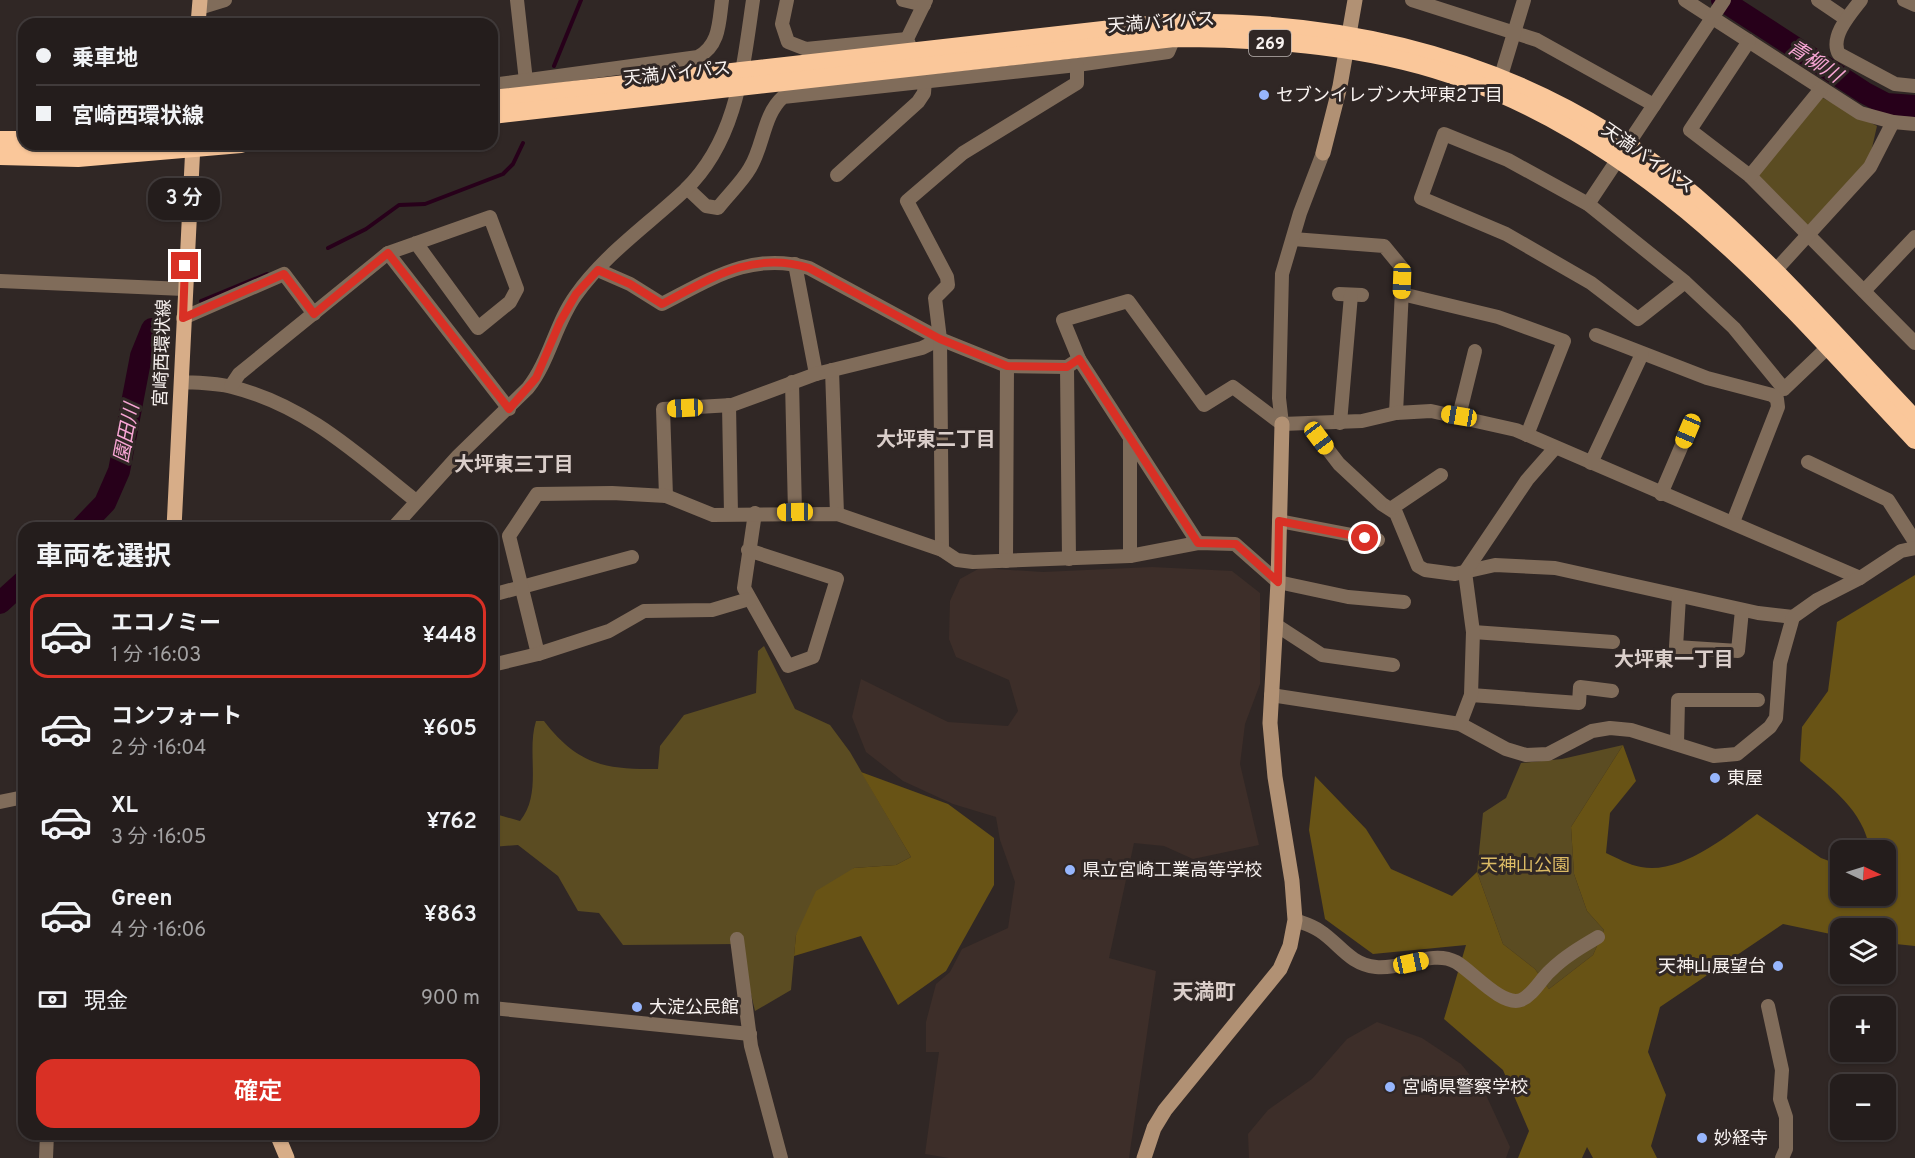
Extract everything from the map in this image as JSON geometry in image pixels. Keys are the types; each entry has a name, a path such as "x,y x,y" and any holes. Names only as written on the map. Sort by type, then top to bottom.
{"highway":[{"name":"天満バイパス","path":"498,114 741,79 909,45 1165,23 1229,21 1349,42 1498,92 1623,152 1724,243 1915,440"},
{"name":"天満バイパス","path":"498,99 741,79 1174,38 1349,42 1406,46 1501,76 1555,103 1623,152 1694,195 1774,272 1915,419"},
{"path":"0,140 18,140"},
{"path":"0,156 78,158 162,150"}],"main road":[{"name":"宮崎西環状線","path":"174,522 182,382 184,289 193,150"},
{"path":"280,1140 287,1158"}],"street":[{"path":"199,4 225,0"},
{"path":"517,0 526,81"},
{"path":"498,84 698,57 709,51 716,39 722,0"},
{"path":"398,522 458,456 509,409 536,378 560,322 576,294 598,270 687,188 721,144 741,79 753,0"},
{"path":"787,0 782,24 788,42 806,49 909,45 925,3 903,0"},
{"path":"1144,1158 1154,1128 1165,1110 1280,969 1290,946 1295,920 1292,881 1273,759 1271,695 1278,582 1282,424 1279,398 1281,283 1300,213 1323,153 1349,42 1355,0"},
{"path":"1412,0 1537,40 1654,105"},
{"path":"1501,76 1512,32 1524,0"},
{"path":"1685,0 1860,113 1893,122 1915,124"},
{"path":"1588,204 1724,0"},
{"path":"1818,0 1846,20"},
{"path":"1862,0 1846,20 1836,42 1839,54 1895,84 1915,86"},
{"path":"1904,0 1915,5"},
{"path":"687,188 706,206 718,208 750,168 764,135 771,108 783,97 1077,65 1168,52 1174,38"},
{"path":"1749,41 1690,130 1750,177 1915,343"},
{"path":"942,550 940,339 935,298 948,285 947,277 907,201 963,153 1077,83 1077,65"},
{"path":"837,175 918,102 924,93 925,80"},
{"path":"1750,177 1821,89"},
{"path":"1774,272 1870,167 1893,122"},
{"path":"1685,282 1638,319 1591,283 1506,234 1421,198 1444,134 1508,160 1588,204 1685,282 1734,328 1784,389 1827,348"},
{"path":"231,386 239,374 388,253 416,243 490,217 517,289 510,302 478,328 416,243"},
{"path":"1864,291 1915,237"},
{"path":"1293,239 1384,246 1403,269 1396,413"},
{"path":"388,253 509,409"},
{"path":"598,270 630,284 662,304 722,273 747,265 770,261 795,264 809,268 940,339 1007,366 1073,363"},
{"path":"795,264 816,374"},
{"path":"183,318 284,274 314,314"},
{"path":"0,281 184,289"},
{"path":"1402,294 1498,317 1564,341 1527,435"},
{"path":"1340,423 1351,295"},
{"path":"1070,559 1073,363 1063,320 1128,301 1204,405 1233,387 1282,424 1340,423 1362,421 1396,413 1431,411 1459,416 1527,435 1860,578"},
{"path":"1596,335 1707,378 1772,395 1777,399 1778,407 1733,522"},
{"path":"666,496 663,409 729,405 816,374 922,348 940,339"},
{"path":"1459,416 1475,351"},
{"path":"1591,463 1642,354"},
{"path":"1073,363 1130,438 1198,543"},
{"path":"1006,561 1007,366"},
{"path":"832,369 837,514"},
{"path":"182,382 231,386 291,407 313,420 416,501"},
{"path":"792,382 795,512"},
{"path":"729,405 731,514"},
{"path":"1309,425 1339,464 1382,504 1392,508 1396,513 1418,566 1445,573 1465,572 1495,565 1555,568 1742,610 1793,617"},
{"path":"1661,494 1688,431"},
{"path":"1130,438 1130,556"},
{"path":"1460,724 1472,696 1473,632 1465,572 1527,480 1555,448"},
{"path":"1808,462 1888,500 1915,542"},
{"path":"1392,508 1441,475"},
{"path":"538,654 509,536 537,494 612,493 666,496 713,515 795,512 837,514 942,550 957,560 1006,561 1130,556 1198,543 1236,544 1278,582 1348,597 1404,602"},
{"path":"748,550 837,579 813,657 788,666 744,588 748,550 755,513"},
{"path":"1279,521 1378,540"},
{"path":"1271,695 1460,724 1506,749 1526,755 1548,754 1592,731 1610,728 1630,730 1714,756 1737,754 1770,727 1776,718 1782,652 1793,617 1817,600 1860,578 1901,551 1915,548"},
{"path":"498,593 632,557"},
{"path":"1679,597 1676,647 1738,651 1742,610"},
{"path":"498,663 538,654 609,631 644,611 712,610 749,598"},
{"path":"1275,625 1322,655 1393,665"},
{"path":"1473,632 1613,642"},
{"path":"1472,696 1579,704 1580,687 1612,691"},
{"path":"1677,744 1678,700 1758,700"},
{"path":"0,802 18,798"},
{"path":"1295,920 1321,932 1349,958 1364,965 1388,968 1433,958 1446,958 1456,962 1502,997 1514,1002 1531,993 1566,957 1598,937"},
{"path":"737,939 750,1034 781,1158"},
{"path":"1768,1006 1782,1070 1780,1099 1786,1117 1786,1149 1782,1158"},
{"path":"498,1009 750,1034"},
{"path":"46,1158 47,1140"}],"shaded area":[{"name":"県立宮崎工業高等学校","path":"1152,567 1232,571 1260,593 1260,684 1245,724 1240,764 1259,845 1193,859 1164,846 1134,843 1109,958 1156,971 1129,1158 949,1158 925,1154 939,1052 926,1052 926,1022 936,984 950,972 962,949 1008,928 1015,882 1000,840 996,817 953,804 903,781 866,752 852,717 861,679 948,722 1008,726 1018,711 1009,680 956,657 949,639 950,601 960,579 980,568 1043,572"},
{"path":"1915,575 1915,946 1896,944 1896,918 1830,918 1830,934 1783,924 1660,1007 1648,1052 1666,1095 1651,1146 1657,1158 1593,1158 1587,1147 1582,1158 1518,1158 1529,1131 1503,1070 1444,1019 1466,945 1373,954 1325,919 1309,830 1315,776 1366,829 1391,869 1452,896 1477,872 1503,944 1535,969 1549,989 1593,955 1604,930 1587,911 1574,874 1571,827 1623,745 1636,781 1610,813 1606,853 1641,867 1656,868 1671,865 1702,852 1757,814 1821,858 1830,861 1830,906 1896,906 1896,840 1867,840 1860,823 1844,800 1800,761 1802,727 1828,691 1837,622"},
{"path":"861,772 948,804 994,838 994,885 946,971 898,1005 861,936 794,956 796,935 816,891 854,868 896,865 911,857"},
{"name":"宮崎県警察学校","path":"1377,1022 1422,1038 1461,1064 1486,1095 1510,1147 1506,1158 1249,1158 1248,1134 1268,1110 1312,1079 1347,1039"}],"green space":[{"path":"1821,97 1877,126 1869,161 1805,228 1757,175"},
{"path":"764,646 795,709 830,725 850,752 911,857 896,865 854,868 796,935 791,990 755,1011 739,944 623,945 599,913 578,911 558,876 518,845 498,847 498,815 520,821 527,810 533,785 533,733 536,721 544,721 568,747 594,762 622,768 658,769 660,746 684,715 756,693 758,651"},
{"name":"天神山公園","path":"1623,745 1571,827 1574,874 1587,911 1604,930 1593,955 1549,989 1535,969 1503,944 1477,872 1483,813 1506,798 1521,763 1562,759"}],"waterway":[{"path":"554,66 581,0"},
{"name":"青柳川","path":"1722,0 1865,93 1886,104 1915,106"},
{"path":"328,248 366,229 399,205 425,204 503,174 513,164 523,143"},
{"path":"201,301 267,274"},
{"path":"152,329 166,308"},
{"name":"園田川","path":"87,522 105,503 119,471 141,356 152,329"},
{"name":"園田川","path":"0,603 18,586"}],"place":[{"name":"セブンイレブン大坪東2丁目","path":"1264,95"},
{"name":"東屋","path":"1715,778"},
{"name":"県立宮崎工業高等学校","path":"1070,870"},
{"name":"天神山展望台","path":"1778,966"},
{"name":"大淀公民館","path":"637,1007"},
{"name":"宮崎県警察学校","path":"1390,1087"},
{"name":"妙経寺","path":"1702,1138"}],"district":[{"name":"大坪東二丁目","path":"936,439"},
{"name":"大坪東三丁目","path":"514,464"},
{"name":"大坪東一丁目","path":"1674,659"},
{"name":"天満町","path":"1204,992"}],"route":[{"path":"185,266 183,318 284,274 314,314 388,253 509,409 536,378 560,322 576,294 598,270 630,284 662,304 734,269 770,261 790,262 809,268 940,339 1007,366 1067,367 1079,359 1198,543 1236,544 1278,582 1279,521 1365,538"}]}
